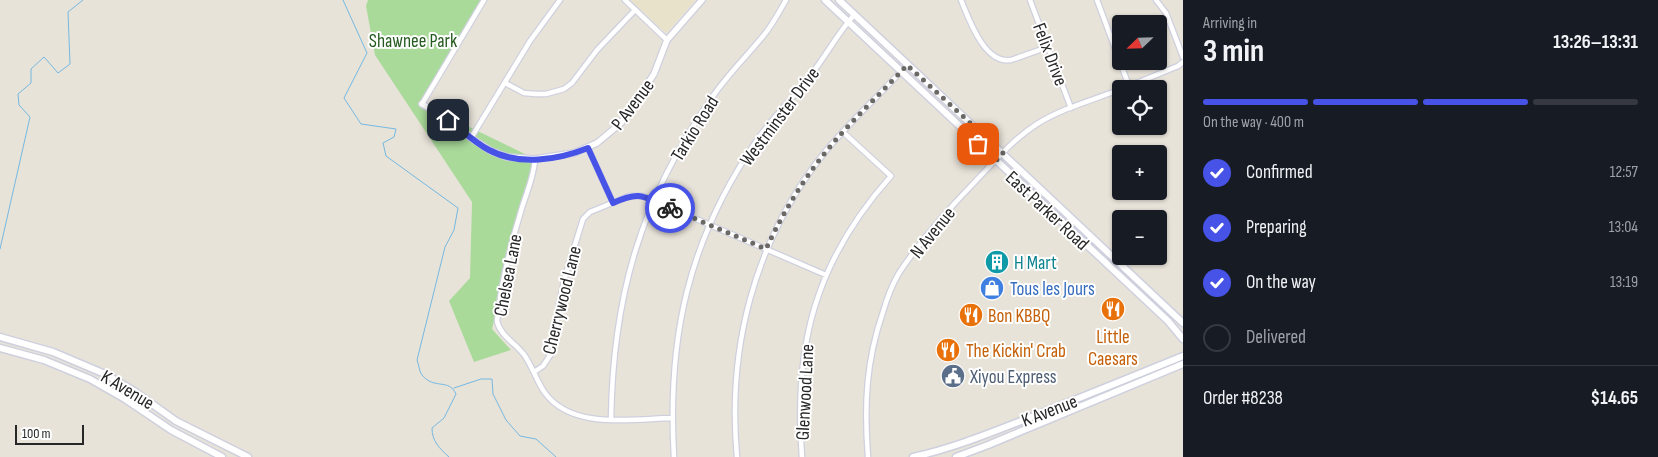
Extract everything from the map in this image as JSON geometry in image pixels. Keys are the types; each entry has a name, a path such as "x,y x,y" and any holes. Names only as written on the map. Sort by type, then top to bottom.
{"main road":[{"name":"East Parker Road","path":"825,0 1168,322 1183,339"},
{"name":"East Parker Road","path":"839,0 1183,323"},
{"path":"943,112 950,104"},
{"path":"1055,217 1062,210"},
{"path":"1100,260 1108,252"},
{"path":"1145,301 1152,294"},
{"name":"K Avenue","path":"0,337 37,346 105,374 134,391 176,422 248,457"},
{"path":"34,357 37,346"},
{"name":"K Avenue","path":"0,348 34,357 102,385 171,430 222,457"},
{"name":"K Avenue","path":"913,457 951,447 984,435 1072,402 1183,356"},
{"name":"K Avenue","path":"956,457 988,446 1183,364"},
{"path":"1072,402 1075,409"},
{"path":"171,430 176,422"},
{"path":"984,435 988,446"}],"street":[{"path":"422,104 484,0"},
{"path":"471,138 542,23 560,0"},
{"path":"625,0 667,40"},
{"name":"P Avenue","path":"422,104 491,151 507,157 521,159 558,157 588,148 610,133 632,109 658,65 667,40 702,0"},
{"name":"Tarkio Road","path":"611,419 614,356 621,301 629,268 653,201 680,148 713,95 764,35 786,0"},
{"path":"961,0 979,40 1000,59 1005,61 1011,60 1048,47"},
{"name":"Felix Drive","path":"1030,0 1071,108"},
{"path":"1097,0 1128,80"},
{"path":"1156,0 1166,13 1183,57"},
{"path":"505,83 524,93 546,94 564,89 572,83 597,50 635,10"},
{"name":"Westminster Drive","path":"674,457 672,418 674,367 683,307 698,256 710,225 726,191 757,140 823,60 843,27 854,15"},
{"name":"N Avenue","path":"1145,80 1174,68 1183,62"},
{"path":"738,457 735,403 740,340 747,308 766,249 787,207 805,179 843,132 907,65"},
{"name":"N Avenue","path":"868,457 865,402 867,379 875,335 889,293 898,275 933,227 1023,134 1038,123 1112,93"},
{"name":"Glenwood Lane","path":"802,457 800,392 804,349 815,300 844,237 859,214 891,176 843,132"},
{"path":"588,148 613,203"},
{"name":"Chelsea Lane","path":"535,159 532,183 522,208 508,258 497,321 501,332 523,353 545,393 560,407 584,418 672,418"},
{"name":"Cherrywood Lane","path":"534,372 543,366 553,351 559,304 565,276 583,219 590,212 629,196 635,195 653,201 826,275"}],"shaded area":[{"path":"631,0 695,0 666,33"}],"green space":[{"name":"Shawnee Park","path":"368,0 483,0 422,104 535,159 492,329 511,350 474,362 449,301 470,278 472,202 375,55 366,6"}],"waterway":[{"path":"0,249 30,117 19,105 18,94 31,83 31,69 44,57 58,73 70,64 68,12 83,0"},
{"path":"343,0 367,53 344,98 361,124 396,129 394,137 383,143 386,156 458,208 454,230 445,247 417,360 421,374 431,382 449,386 456,394 444,418 432,428 433,437 437,444 449,457"},
{"path":"454,388 481,379 492,379 493,394 506,420 520,436 536,439 556,457"}],"way so far":[{"path":"670,208 766,249 787,207 822,156 907,65 1003,153 996,161 978,144"}],"place":[{"name":"H Mart","path":"997,262"},
{"name":"Tous les Jours","path":"992,288"},
{"name":"Little Caesars","path":"1113,309"},
{"name":"Bon KBBQ","path":"971,315"},
{"name":"The Kickin' Crab","path":"948,350"},
{"name":"Xiyou Express","path":"953,376"}],"route":[{"path":"448,120 491,151 507,157 544,159 588,148 613,203 635,195 643,196 670,208"}]}
